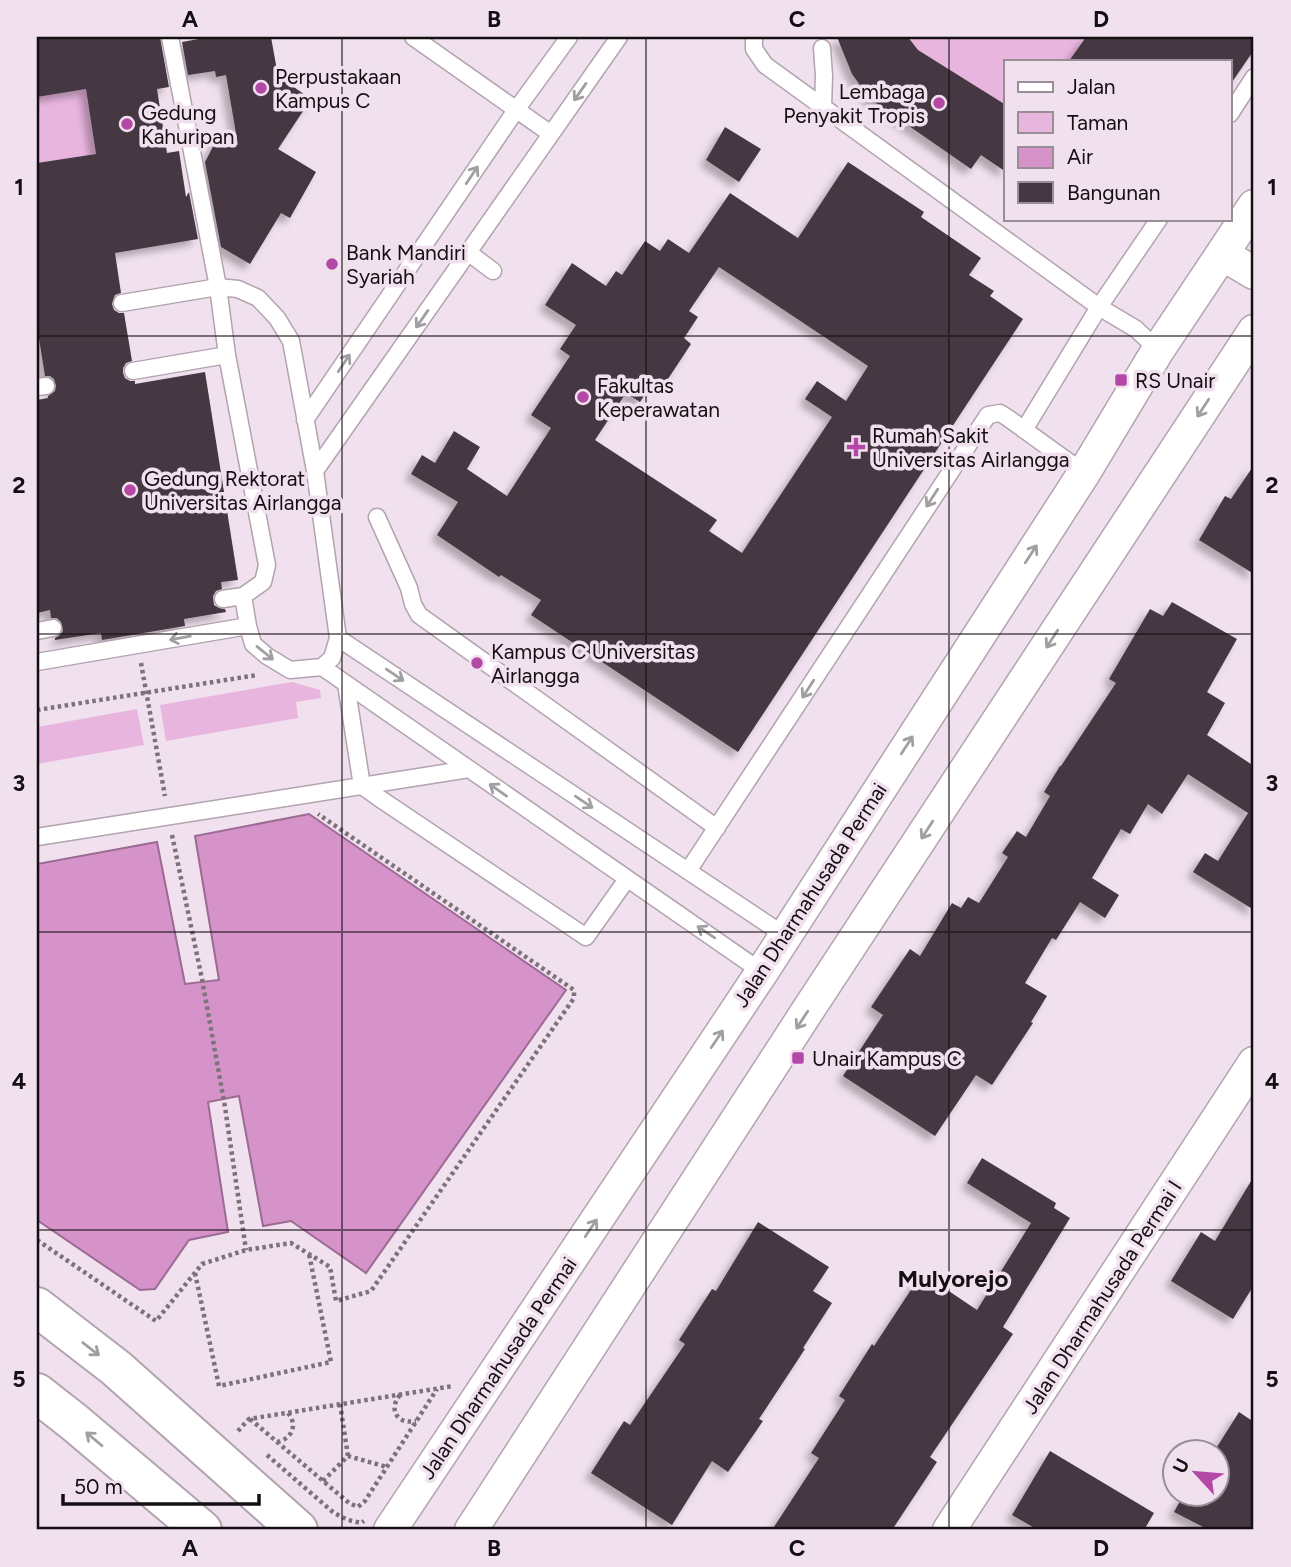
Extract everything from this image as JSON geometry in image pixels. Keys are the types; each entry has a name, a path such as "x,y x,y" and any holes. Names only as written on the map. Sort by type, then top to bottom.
{"main road":[{"path":"37,1307 116,1368 298,1530"},
{"path":"37,1393 202,1530"}],"street":[{"name":"Jalan Dharmahusada Permai","path":"381,1524 762,972 1084,473 1158,350 1254,206"},
{"path":"1222,254 1254,273"},
{"path":"471,1530 810,1007 1254,331"},
{"name":"Jalan Dharmahusada Permai I","path":"949,1530 1254,1063"}],"lane":[{"path":"170,37 218,286 227,355 267,565 263,582 243,596 223,599"},
{"path":"413,37 551,134"},
{"path":"305,420 516,110 569,37"},
{"path":"315,471 620,37"},
{"path":"754,37 754,49 765,65 1099,307 1136,329 1158,350"},
{"path":"822,48 823,107"},
{"path":"1232,111 1254,78"},
{"path":"1024,430 1099,307 1158,220"},
{"path":"469,253 493,271"},
{"path":"122,303 218,286 238,289 258,298 277,318 291,341 315,471 338,638 332,658 323,667 290,670 267,656 253,644 243,596"},
{"path":"133,371 227,355"},
{"path":"688,871 988,415 1000,413 1084,473"},
{"path":"377,517 409,588 412,604 419,615 717,828"},
{"path":"37,662 248,626"},
{"path":"338,638 784,935"},
{"path":"323,667 762,972"},
{"path":"346,684 362,786 586,937 627,879"},
{"path":"37,837 469,769"}],"path":[{"path":"37,710 290,670"},
{"path":"37,1240 156,1321 202,1264 246,1250 291,1243 330,1267 336,1301 371,1291 574,998 574,990 311,810"},
{"path":"202,979 225,1107 246,1250"},
{"path":"195,1272 219,1386 331,1362 309,1253"},
{"path":"238,1431 249,1419 457,1385 450,1396"},
{"path":"249,1419 349,1503 358,1507 365,1501 438,1389"},
{"path":"401,1394 395,1405 398,1416 403,1421 417,1420"},
{"path":"340,1404 348,1456"},
{"path":"276,1442 284,1440 293,1430 292,1418 288,1413"},
{"path":"260,1449 334,1513 348,1520 381,1524"},
{"path":"348,1456 387,1467"},
{"path":"323,1481 348,1456"}],"green space":[{"path":"911,37 1086,37 1070,60 1004,60 1004,104 918,50"},
{"path":"86,89 96,154 37,163 37,97"},
{"path":"292,682 320,690 321,698 296,702 298,718 166,741 160,705"},
{"path":"137,709 144,745 37,764 37,727"}],"water":[{"path":"309,814 566,990 366,1273 291,1221 263,1226 239,1096 208,1102 228,1232 189,1240 155,1289 140,1290 37,1220 37,864 157,842 185,984 219,980 195,836"}],"building":[{"path":"37,37 160,37 169,87 157,89 167,153 179,151 186,197 189,192 198,239 115,253 121,293 115,295 112,304 114,310 124,313 132,361 126,363 123,368 125,378 135,381 135,384 205,372 238,580 221,582 222,589 216,591 213,596 214,605 226,612 184,619 185,626 102,640 101,633 55,640 63,631 61,622 57,618 51,618 50,610 37,613 37,400 48,398 56,386 54,379 45,376 37,326 37,163 96,154 86,89 37,97"},
{"path":"210,37 271,37 278,76 311,99 278,149 316,172 290,218 281,213 250,264 221,247 205,162 219,135 238,145 226,75 216,77 215,71 188,75 182,42"},
{"name":"Lembaga Penyakit Tropis","path":"837,37 908,37 918,50 1004,104 1004,171 981,155 971,169 870,99 852,74"},
{"path":"1086,37 1254,37 1254,50 1232,82 1232,60 1070,60"},
{"path":"725,127 761,149 739,182 706,160"},
{"path":"848,162 924,212 921,217 981,258 969,275 994,291 990,296 1023,319 738,752 531,615 541,600 501,575 499,577 437,535 458,502 411,474 422,455 435,463 454,431 480,447 467,469 507,496 551,428 531,415 570,356 560,349 576,325 545,305 572,263 606,286 616,271 622,275 645,241 660,251 668,239 689,253 730,193 798,238","holes":["719,267 868,366 846,401 817,381 805,399 832,417 742,553 709,531 717,520 595,440 626,393 640,402 653,382 662,388 691,344 684,338 698,317 689,311"]},
{"path":"1254,465 1254,574 1199,540 1225,496 1231,499"},
{"path":"1172,602 1237,639 1207,692 1225,703 1207,735 1254,766 1254,910 1193,872 1205,853 1218,861 1248,813 1188,774 1162,814 1148,804 1130,834 1121,829 1092,878 1119,895 1105,918 1080,902 1056,940 1052,938 1025,983 1047,996 1031,1022 1033,1023 992,1085 976,1075 935,1136 843,1076 883,1015 871,1007 910,949 920,956 952,903 961,908 968,897 979,903 1008,857 1002,853 1017,831 1026,837 1050,796 1044,792 1116,683 1109,679 1150,609 1163,616"},
{"path":"982,1158 1056,1203 1054,1208 1070,1218 1003,1327 1013,1334 930,1457 937,1462 892,1530 772,1530 819,1458 811,1453 845,1400 839,1396 922,1273 977,1310 1031,1223 967,1183"},
{"path":"1254,1176 1254,1285 1233,1319 1171,1281 1201,1232 1215,1241"},
{"path":"758,1222 829,1267 813,1291 832,1303 759,1419 763,1421 728,1472 712,1461 672,1525 591,1473 624,1421 630,1425 685,1344 679,1340 712,1289 716,1291"},
{"path":"1239,1412 1254,1422 1254,1530 1209,1530 1174,1512 1176,1508 1232,1508 1232,1438 1223,1438"},
{"path":"1050,1451 1154,1513 1144,1530 1038,1530 1012,1515"}],"place":[{"name":"Perpustakaan Kampus C","path":"261,88"},
{"name":"Lembaga Penyakit Tropis","path":"939,103"},
{"name":"Gedung Kahuripan","path":"127,124"},
{"name":"Bank Mandiri Syariah","path":"332,264"},
{"name":"RS Unair","path":"1121,380"},
{"name":"Fakultas Keperawatan","path":"583,397"},
{"name":"Rumah Sakit Universitas Airlangga","path":"856,447"},
{"name":"Gedung Rektorat Universitas Airlangga","path":"130,490"},
{"name":"Kampus C Universitas Airlangga","path":"477,663"},
{"name":"Unair Kampus C","path":"798,1058"}],"district":[{"name":"Mulyorejo","path":"953,1278"}]}
